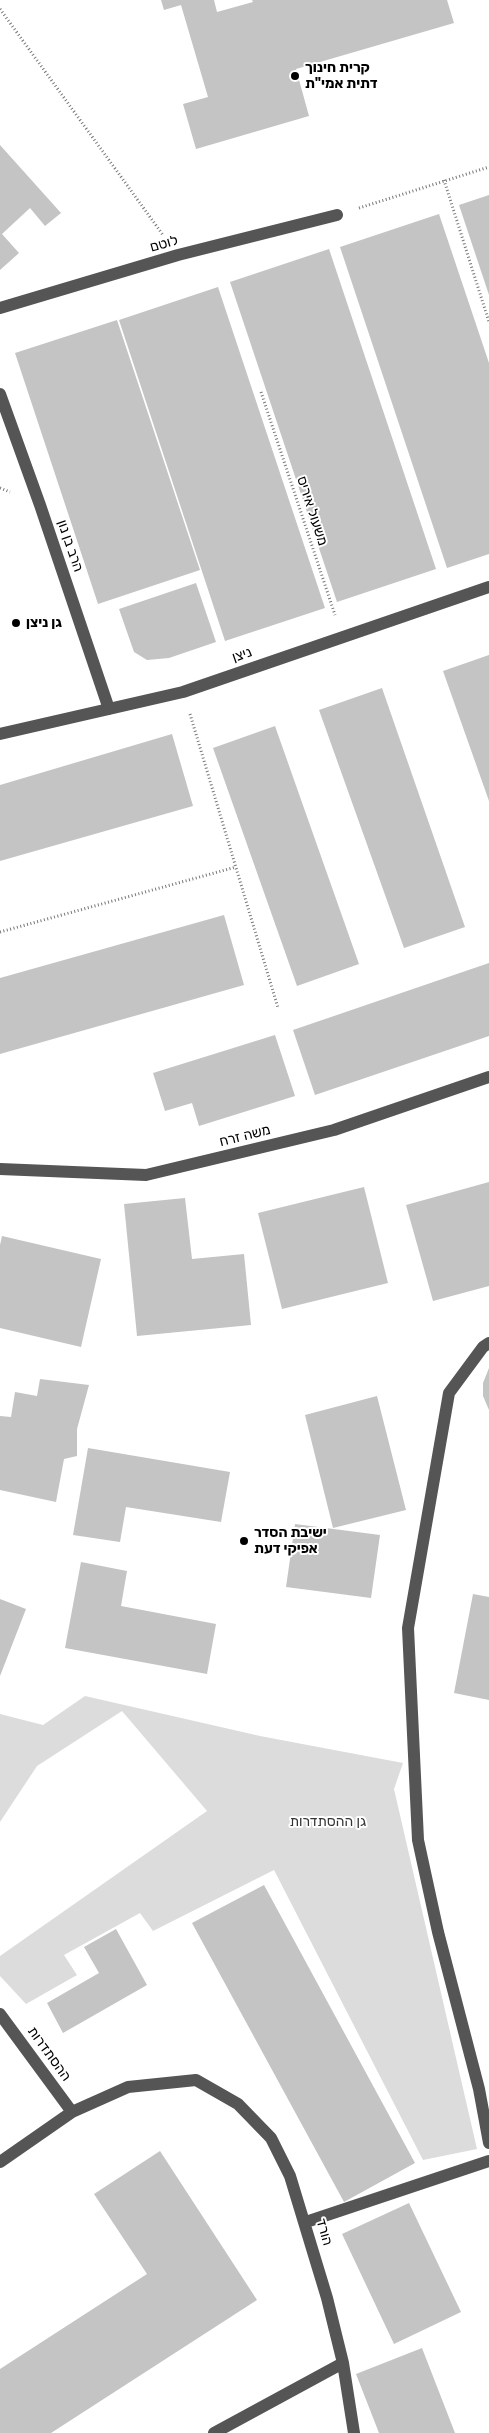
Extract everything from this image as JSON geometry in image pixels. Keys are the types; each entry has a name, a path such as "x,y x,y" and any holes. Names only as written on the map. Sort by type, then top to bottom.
{"street":[{"name":"לוטם","path":"0,308 178,255 338,215"},
{"name":"הרב בן נון","path":"0,394 40,505 109,709"},
{"name":"ניצן","path":"0,734 183,692 489,587"},
{"name":"משה זרח","path":"0,1169 146,1175 334,1130 489,1077"},
{"path":"489,1343 483,1347 449,1393 408,1628 418,1840 438,1932 479,2089 489,2143"},
{"name":"ההסתדרות","path":"0,2014 72,2112"},
{"name":"הורד","path":"72,2112 128,2086 196,2080 238,2104 272,2138 290,2176 306,2222 343,2363 354,2433"},
{"path":"0,2162 72,2112"},
{"path":"306,2222 489,2161"},
{"path":"214,2433 343,2363"}],"path":[{"path":"0,9 178,255"},
{"path":"338,215 489,167"},
{"path":"444,180 489,322"},
{"name":"משעול איריס","path":"261,392 342,637"},
{"path":"183,692 278,1008"},
{"path":"0,932 236,867"}],"green space":[{"name":"גן ההסתדרות","path":"85,1696 260,1736 403,1763 394,1789 477,2149 423,2160 274,1870 153,1931 140,1913 64,1955 77,1975 26,2004 0,1976 0,1956 207,1811 122,1711 37,1766 0,1822 0,1714 43,1725"}],"building":[{"path":"161,0 214,0 217,12 253,2 252,0 447,0 454,23 296,69 309,116 196,149 183,104 208,97 181,5 164,10"},
{"path":"0,145 61,213 45,226 30,208 2,234 19,253 0,270"},
{"path":"489,195 489,295 459,205"},
{"path":"439,214 489,363 489,554 447,568 340,247"},
{"path":"329,249 436,569 337,602 230,282"},
{"path":"218,287 325,608 225,641 119,320"},
{"path":"117,320 200,570 98,604 15,353"},
{"path":"196,583 216,642 169,658 147,660 134,652 119,609"},
{"path":"489,655 489,801 443,671"},
{"path":"382,688 465,927 404,948 319,710"},
{"path":"275,726 359,964 297,986 213,748"},
{"path":"172,734 193,806 0,861 0,785"},
{"path":"224,915 244,985 0,1054 0,978"},
{"path":"489,963 489,1036 315,1095 293,1030"},
{"path":"275,1035 295,1096 199,1126 192,1103 165,1111 153,1073"},
{"path":"489,1182 489,1286 433,1301 406,1205"},
{"path":"364,1187 388,1283 282,1309 258,1213"},
{"path":"185,1198 192,1259 244,1254 251,1325 137,1336 124,1204"},
{"path":"2,1236 101,1259 81,1347 0,1328 0,1245"},
{"path":"489,1368 489,1410 483,1396 483,1383"},
{"path":"40,1379 89,1385 77,1429 77,1456 64,1459 56,1502 0,1490 0,1416 11,1417 15,1392 37,1396"},
{"path":"377,1396 406,1510 333,1528 305,1415"},
{"path":"88,1448 230,1472 221,1522 126,1507 120,1542 73,1535"},
{"path":"295,1524 380,1535 371,1598 286,1587"},
{"path":"81,1562 127,1571 121,1606 216,1624 207,1674 65,1648"},
{"path":"473,1594 489,1597 489,1700 454,1693"},
{"path":"0,1599 26,1609 0,1676"},
{"path":"264,1885 415,2163 344,2202 192,1923"},
{"path":"116,1929 147,1985 63,2033 47,2003 99,1973 84,1947"},
{"path":"160,2151 257,2300 51,2433 0,2433 0,2369 147,2274 94,2194"},
{"path":"409,2203 461,2312 394,2344 342,2234"},
{"path":"422,2348 455,2433 379,2433 356,2374"}],"place":[{"name":"קרית חינוך דתית אמי\"ת","path":"295,76"},
{"name":"גן ניצן","path":"16,623"},
{"name":"ישיבת הסדר אפיקי דעת","path":"244,1541"}]}
